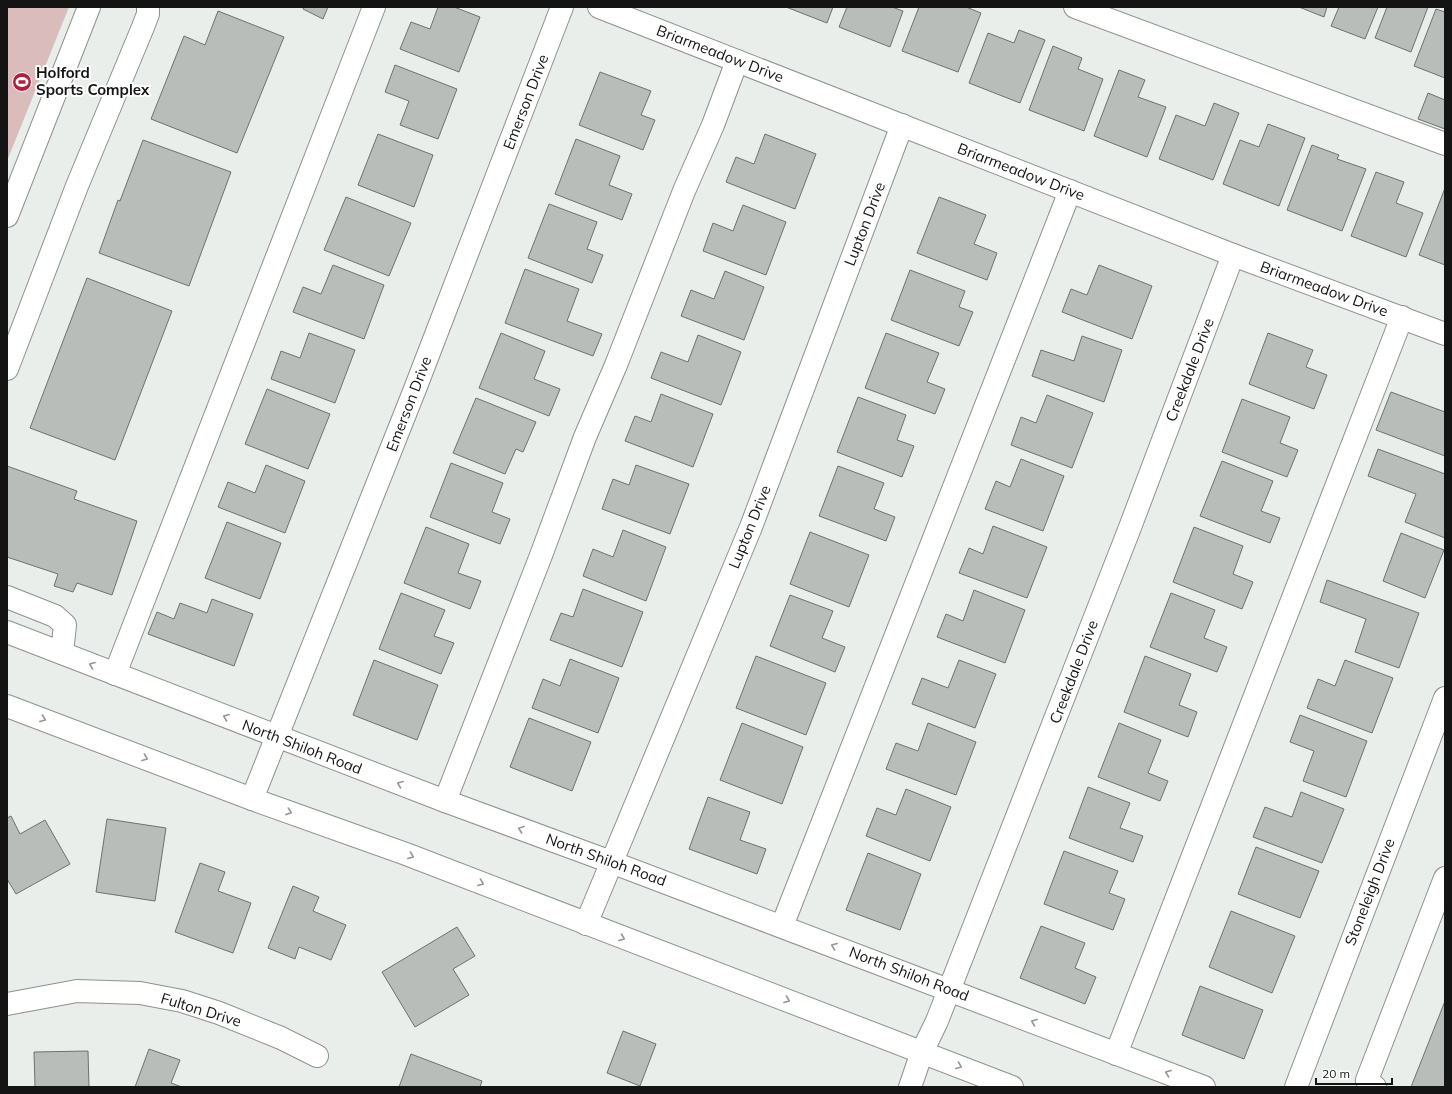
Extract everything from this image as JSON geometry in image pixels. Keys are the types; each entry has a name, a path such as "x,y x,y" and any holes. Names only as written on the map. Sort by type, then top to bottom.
{"street":[{"path":"7,216 90,7"},
{"path":"7,370 77,186 148,14 148,7"},
{"path":"115,674 374,7"},
{"name":"Emerson Drive","path":"252,799 415,389 562,7"},
{"name":"Briarmeadow Drive","path":"599,7 1233,255 1445,334"},
{"path":"1076,7 1445,144"},
{"path":"445,801 535,572 586,437 616,365 684,191 713,125 737,61"},
{"name":"Lupton Drive","path":"586,924 751,527 902,125"},
{"path":"782,926 1070,191"},
{"name":"Creekdale Drive","path":"910,1087 922,1052 938,1021 1126,537 1233,255"},
{"path":"1116,1054 1402,317"},
{"path":"7,597 56,616 65,624 62,653"},
{"name":"North Shiloh Road","path":"7,632 445,801 782,926 1204,1087"},
{"name":"Stoneleigh Drive","path":"1296,1087 1445,698"},
{"path":"7,706 252,799 406,854 1012,1087"},
{"path":"1375,1087 1367,1080 1445,878"},
{"name":"Fulton Drive","path":"7,1004 77,991 140,993 182,1001 219,1013 281,1038 317,1056"}],"shaded area":[{"name":"Holford Sports Complex","path":"7,7 69,7 7,161"}],"building":[{"path":"304,7 328,7 323,19 303,9"},
{"path":"438,7 454,7 480,17 459,72 400,49 411,22 430,29"},
{"path":"786,7 833,7 827,23"},
{"path":"847,7 892,7 903,11 890,47 839,27"},
{"path":"919,7 966,7 981,13 958,72 902,51"},
{"path":"1299,7 1327,7 1324,17"},
{"path":"1339,7 1378,7 1365,39 1331,26"},
{"path":"1387,7 1428,7 1411,52 1375,38"},
{"path":"1436,9 1445,12 1445,78 1414,66"},
{"path":"218,11 284,37 237,153 151,119 184,36 205,45"},
{"path":"1019,30 1045,40 1020,103 969,83 988,33 1014,43"},
{"path":"1053,46 1082,58 1078,69 1103,79 1084,131 1029,110"},
{"path":"395,65 457,89 438,139 400,125 409,101 385,92"},
{"path":"1119,70 1145,80 1138,97 1166,107 1147,157 1094,136"},
{"path":"600,72 651,91 641,115 655,120 643,150 579,125"},
{"path":"1428,93 1445,100 1445,129 1418,119"},
{"path":"1214,103 1239,113 1213,180 1159,159 1176,115 1205,126"},
{"path":"1268,124 1305,138 1279,206 1223,184 1240,140 1259,147"},
{"path":"378,134 433,155 414,207 358,185"},
{"path":"765,134 816,154 795,209 726,182 736,157 754,164"},
{"path":"576,139 620,156 609,185 632,194 622,220 555,194"},
{"path":"143,140 231,172 189,286 99,253 118,200 120,201"},
{"path":"1312,145 1339,155 1337,159 1366,169 1342,231 1287,210"},
{"path":"1376,172 1404,182 1396,203 1423,213 1406,257 1351,236"},
{"path":"1445,188 1445,265 1419,255"},
{"path":"346,197 411,223 389,276 324,250"},
{"path":"939,197 986,215 974,244 997,253 987,280 917,253"},
{"path":"549,204 597,222 587,249 603,255 592,283 528,258"},
{"path":"743,205 786,222 766,275 703,251 713,223 733,231"},
{"path":"333,265 384,285 364,339 293,312 303,287 321,294"},
{"path":"1099,265 1152,286 1132,339 1062,312 1071,289 1087,295"},
{"path":"525,269 579,289 567,321 602,334 593,356 505,323"},
{"path":"910,270 965,291 959,307 973,312 959,346 891,320"},
{"path":"725,271 764,287 744,340 681,316 691,290 714,299"},
{"path":"87,278 172,311 115,460 30,428"},
{"path":"309,333 355,350 335,403 271,379 281,351 300,358"},
{"path":"501,333 545,351 534,379 560,389 549,416 479,388"},
{"path":"886,333 939,353 927,382 945,389 935,414 865,388"},
{"path":"1268,333 1313,350 1306,367 1327,375 1314,409 1249,384"},
{"path":"698,335 741,352 721,405 651,378 661,352 688,362"},
{"path":"1082,336 1122,350 1104,402 1032,376 1041,350 1074,361"},
{"path":"267,389 330,414 308,469 245,444"},
{"path":"1391,392 1445,412 1445,456 1376,430"},
{"path":"661,394 713,414 693,467 625,441 635,416 651,422"},
{"path":"1047,395 1093,413 1072,468 1011,445 1021,417 1036,423"},
{"path":"858,397 906,415 897,440 914,446 902,477 837,452"},
{"path":"476,398 536,422 523,452 516,449 505,474 453,453"},
{"path":"1242,399 1290,417 1280,443 1298,450 1287,477 1222,452"},
{"path":"1378,449 1445,474 1445,538 1405,522 1416,494 1368,476"},
{"path":"1021,459 1064,476 1043,531 985,509 996,481 1010,487"},
{"path":"1222,461 1273,481 1261,511 1280,518 1270,543 1200,516"},
{"path":"451,463 503,483 492,512 510,519 500,544 430,517"},
{"path":"266,465 305,481 285,533 218,507 228,482 255,493"},
{"path":"636,465 689,484 670,534 602,509 613,479 629,485"},
{"path":"7,466 77,491 74,499 137,521 112,595 77,583 73,592 54,586 58,574 7,557"},
{"path":"838,466 884,483 874,509 895,517 886,541 819,516"},
{"path":"227,522 281,543 260,599 205,578"},
{"path":"993,526 1047,547 1027,598 959,573 969,548 983,554"},
{"path":"426,527 469,544 458,573 481,581 470,609 404,583"},
{"path":"1194,527 1243,546 1233,574 1253,582 1242,609 1173,582"},
{"path":"623,530 666,547 646,601 583,576 593,549 613,557"},
{"path":"810,532 869,555 849,607 790,584"},
{"path":"1401,533 1444,550 1425,598 1383,581"},
{"path":"1327,580 1419,613 1399,668 1355,652 1366,619 1320,602"},
{"path":"583,589 643,612 622,667 550,640 561,613 573,617"},
{"path":"974,590 1025,610 1005,663 937,637 946,614 963,621"},
{"path":"401,593 445,610 434,636 454,643 441,674 379,649"},
{"path":"1171,593 1215,610 1204,638 1227,647 1217,672 1150,647"},
{"path":"790,595 833,611 822,638 845,647 835,672 770,646"},
{"path":"212,599 253,614 234,666 148,634 157,612 174,619 180,603 207,613"},
{"path":"756,656 826,683 806,735 736,708"},
{"path":"1145,656 1191,674 1179,705 1197,712 1188,737 1124,712"},
{"path":"570,659 619,678 598,733 532,708 543,679 560,686"},
{"path":"374,660 438,685 417,740 353,715"},
{"path":"959,660 996,674 975,728 912,704 922,678 948,688"},
{"path":"1345,660 1393,678 1372,733 1307,708 1318,679 1335,686"},
{"path":"1300,715 1367,741 1346,797 1303,781 1314,751 1290,742"},
{"path":"529,718 591,742 572,791 510,767"},
{"path":"742,723 803,747 782,804 720,780"},
{"path":"928,723 976,742 956,795 886,769 896,743 918,751"},
{"path":"1119,723 1161,740 1148,773 1168,781 1160,801 1098,777"},
{"path":"1088,787 1130,803 1120,828 1143,836 1133,862 1069,838"},
{"path":"906,789 951,807 930,861 866,836 877,808 896,815"},
{"path":"1301,792 1344,809 1322,863 1253,837 1265,807 1292,817"},
{"path":"708,797 750,812 740,840 766,849 757,874 689,849"},
{"path":"11,816 20,834 45,820 70,864 16,894 7,879 7,818"},
{"path":"107,819 166,828 155,901 96,892"},
{"path":"1256,847 1319,871 1300,918 1238,894"},
{"path":"1064,851 1118,871 1109,893 1125,899 1113,930 1044,904"},
{"path":"868,853 921,874 900,930 846,910"},
{"path":"200,863 225,872 218,891 251,903 233,953 175,932"},
{"path":"293,886 319,897 313,911 346,925 331,960 299,947 295,959 268,948"},
{"path":"1231,911 1295,936 1272,993 1209,967"},
{"path":"1041,926 1085,943 1075,968 1096,977 1085,1004 1020,978"},
{"path":"457,927 475,956 453,969 469,995 415,1027 382,972"},
{"path":"1200,986 1263,1010 1244,1059 1182,1035"},
{"path":"1445,1001 1445,1087 1411,1087"},
{"path":"623,1031 656,1044 640,1086 607,1073"},
{"path":"149,1049 180,1060 171,1083 182,1087 135,1087"},
{"path":"88,1051 89,1087 35,1087 34,1052"},
{"path":"411,1054 482,1081 480,1087 399,1087"}],"place":[{"name":"Holford Sports Complex","path":"22,82"}]}
